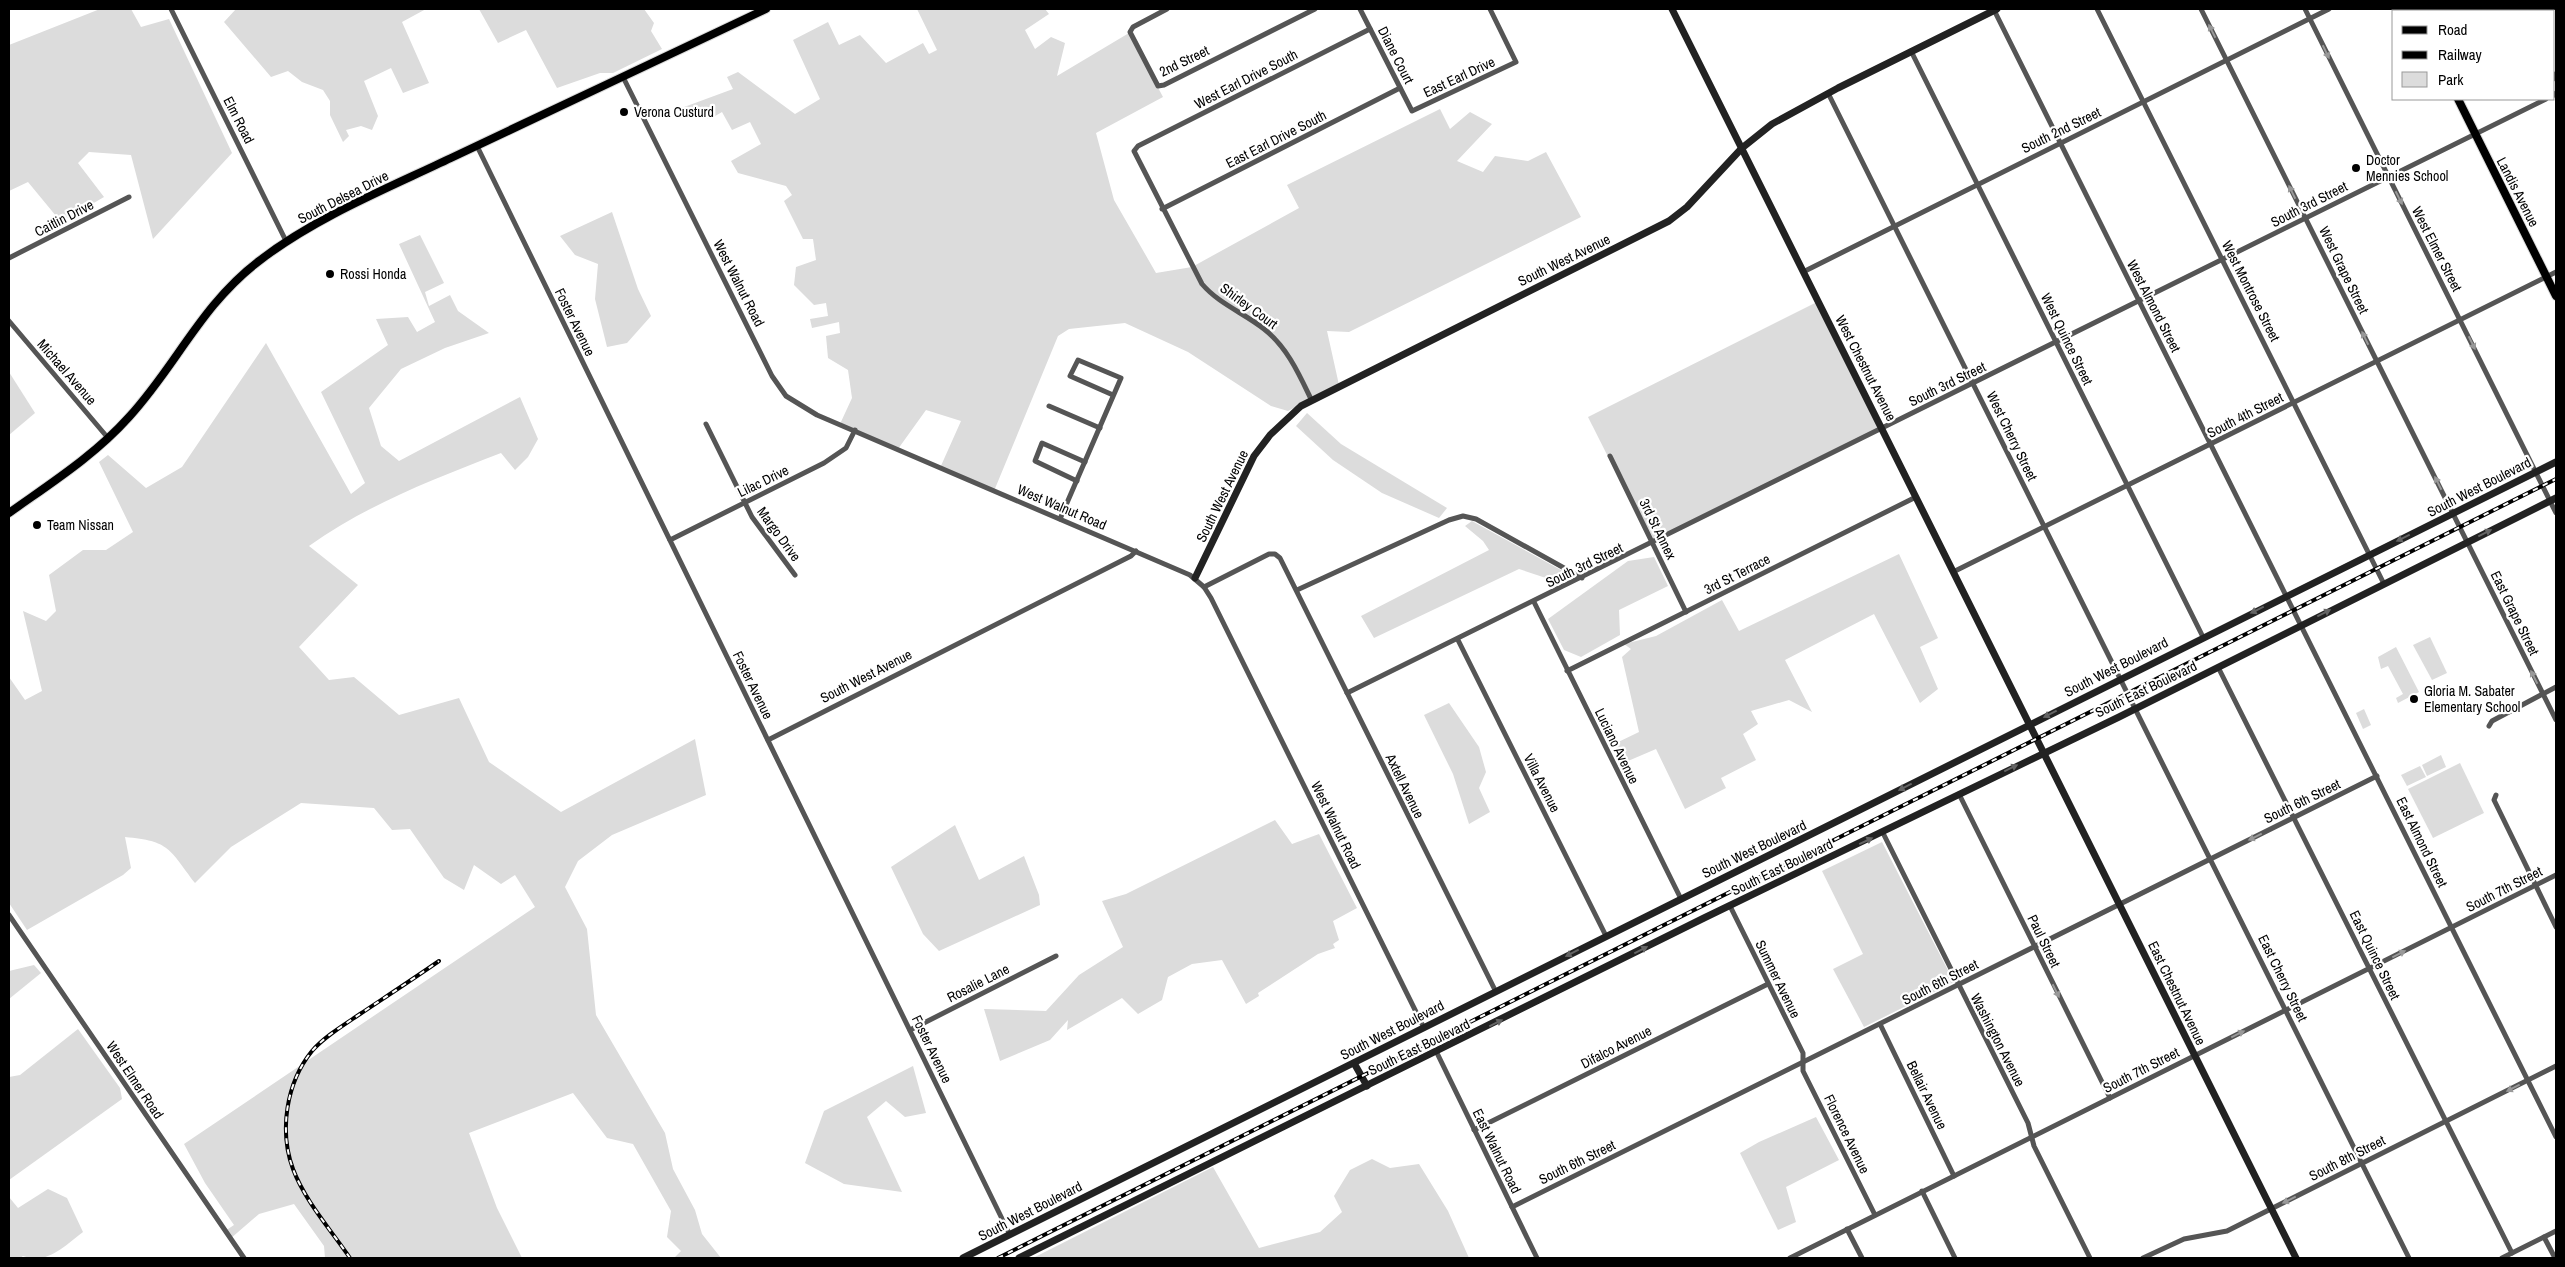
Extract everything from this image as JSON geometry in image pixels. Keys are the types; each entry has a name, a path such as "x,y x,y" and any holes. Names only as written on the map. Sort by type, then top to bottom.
{"main road":[{"name":"South Delsea Drive","path":"9,513 84,459 108,438 143,400 189,334 218,298 253,266 286,241 319,222 476,146 766,9"},
{"name":"West Chestnut Avenue","path":"1672,9 2037,739"},
{"name":"South West Avenue","path":"1195,578 1254,456 1270,435 1311,399 1669,221 1687,207 1742,148 1772,124 1828,93 1995,10"},
{"name":"Landis Avenue","path":"2458,100 2556,296"},
{"name":"South West Boulevard","path":"963,1258 2120,678 2556,462"},
{"name":"South East Boulevard","path":"1019,1258 1730,906 2136,708 2553,499"},
{"name":"East Chestnut Avenue","path":"2037,739 2296,1258"},
{"path":"1354,1063 1367,1086"}],"street":[{"name":"Elm Road","path":"170,9 286,241"},
{"name":"2nd Street","path":"1167,9 1133,27 1130,32 1158,86 1164,85 1315,9"},
{"name":"Diane Court","path":"1360,9 1412,111"},
{"name":"East Earl Drive","path":"1412,111 1516,62 1490,9"},
{"name":"West Montrose Street","path":"2097,9 2384,584"},
{"name":"West Grape Street","path":"2201,9 2467,542"},
{"name":"West Elmer Street","path":"2305,9 2536,472 2553,499 2556,513"},
{"name":"South 2nd Street","path":"1803,272 2329,9"},
{"name":"West Almond Street","path":"1995,10 2294,612"},
{"name":"West Earl Drive South","path":"1134,151 1138,146 1370,29"},
{"name":"West Quince Street","path":"1912,51 2203,637"},
{"name":"West Walnut Road","path":"623,77 777,385 796,403 1136,551 1195,578 1204,587 1424,1028"},
{"name":"East Earl Drive South","path":"1162,209 1400,88"},
{"name":"West Cherry Street","path":"1828,93 2044,528 2136,708"},
{"name":"South 3rd Street","path":"1347,693 1882,430 2544,100"},
{"name":"Foster Avenue","path":"476,146 1010,1235"},
{"name":"Shirley Court","path":"1134,151 1202,284 1216,297 1264,329 1278,342 1292,363 1311,399"},
{"name":"Caitlin Drive","path":"9,258 129,197"},
{"name":"South 4th Street","path":"1953,572 2556,272"},
{"name":"Michael Avenue","path":"9,321 108,438"},
{"path":"1060,519 1100,428 1114,395 1120,378 1078,360 1070,376 1114,395"},
{"path":"1049,406 1100,428"},
{"name":"Margo Drive","path":"706,424 744,503 795,575"},
{"name":"Lilac Drive","path":"670,540 836,456 850,442 855,430"},
{"path":"1077,481 1035,461 1038,452 1042,443 1085,462"},
{"name":"3rd St Annex","path":"1610,456 1686,612"},
{"name":"3rd St Terrace","path":"1568,670 1916,497"},
{"path":"1297,590 1449,520 1462,516 1476,519 1582,578"},
{"name":"East Grape Street","path":"2467,542 2556,720"},
{"name":"South West Avenue","path":"768,740 1054,596 1131,556 1136,551"},
{"name":"Axtell Avenue","path":"1204,587 1272,554 1280,558 1496,992"},
{"name":"Luciano Avenue","path":"1534,602 1681,899"},
{"name":"East Almond Street","path":"2294,612 2556,1137"},
{"name":"Villa Avenue","path":"1458,640 1606,936"},
{"name":"East Quince Street","path":"2218,667 2512,1253"},
{"path":"2489,726 2492,721 2556,687"},
{"name":"East Cherry Street","path":"2136,708 2409,1258"},
{"name":"South 6th Street","path":"1512,1207 2377,776"},
{"name":"Paul Street","path":"1958,794 2110,1098"},
{"path":"2496,796 2494,800 2556,927"},
{"name":"Washington Avenue","path":"1883,833 2090,1258"},
{"name":"South 7th Street","path":"1790,1258 2556,875"},
{"name":"Summer Avenue","path":"1730,906 1802,1054 1803,1062"},
{"name":"West Elmer Road","path":"9,915 244,1258"},
{"name":"Rosalie Lane","path":"910,1030 1056,956"},
{"name":"Difalco Avenue","path":"1474,1130 1768,984"},
{"name":"Bellair Avenue","path":"1880,1024 1954,1176"},
{"name":"East Walnut Road","path":"1437,1052 1537,1258"},
{"name":"Florence Avenue","path":"1803,1062 1803,1071 1875,1215"},
{"name":"South 8th Street","path":"2143,1258 2184,1239 2227,1232 2271,1208 2556,1066"},
{"path":"1922,1192 1956,1258"},
{"path":"1847,1229 1862,1258"},
{"path":"2502,1258 2556,1231"},
{"path":"2544,1237 2555,1258"}],"green space":[{"path":"100,9 131,9 141,27 169,19 232,153 153,239 131,155 89,152 78,163 104,197 61,222 28,182 9,191 9,45"},
{"path":"236,9 426,9 402,22 429,83 403,93 391,68 364,81 378,116 372,130 361,126 346,130 349,136 343,142 330,115 330,101 323,90 302,82 288,71 271,77 224,22"},
{"path":"479,9 644,9 654,23 651,31 662,49 613,73 600,73 557,88 526,30 498,43"},
{"path":"917,9 1045,9 1049,14 1025,30 1035,49 1051,37 1065,43 1057,76 1129,33 1163,97 1096,133 1114,200 1156,273 1192,267 1299,208 1287,185 1440,109 1450,129 1470,112 1492,124 1457,161 1483,172 1495,156 1528,161 1546,152 1581,217 1349,332 1327,331 1339,385 1288,411 1271,406 1188,352 1125,323 1069,329 1058,336 994,491 940,468 961,421 926,410 898,449 840,424 852,398 848,370 828,358 826,336 840,333 839,322 812,328 810,319 828,316 826,303 814,305 794,285 796,267 816,260 813,239 803,239 784,201 792,195 786,186 738,173 731,161 761,144 750,122 732,130 722,112 710,119 676,110 733,89 727,77 738,72 795,114 820,99 793,40 828,22 839,45 860,35 886,63 923,43 929,54 937,50"},
{"path":"612,212 638,289 651,316 627,343 607,347 595,299 598,264 575,255 560,236"},
{"path":"420,235 444,283 425,292 429,306 450,295 458,311 489,333 445,348 401,369 369,408 381,446 399,461 520,397 538,439 528,457 515,470 501,453 426,483 378,505 354,517 309,546 358,585 299,647 329,680 354,677 399,715 459,698 489,762 561,812 695,739 706,795 612,835 578,861 565,887 587,929 596,1015 665,1133 673,1169 695,1210 702,1234 721,1258 674,1258 681,1251 667,1237 671,1211 633,1144 607,1138 573,1093 469,1133 497,1208 522,1258 325,1258 324,1246 294,1204 259,1214 230,1239 225,1231 234,1225 205,1183 184,1144 535,907 515,875 501,884 474,865 464,890 444,878 410,829 392,830 374,808 301,803 231,847 195,883 173,855 160,844 125,837 131,868 123,875 27,930 9,903 9,677 25,700 42,691 23,611 46,621 56,611 49,575 83,550 106,550 133,532 99,462 108,455 146,488 182,467 266,343 351,494 365,483 321,392 388,345 376,319 408,317 417,332 435,322 399,244"},
{"path":"1819,301 1883,429 1652,544 1588,417"},
{"path":"9,372 35,413 9,435"},
{"path":"1307,413 1341,444 1447,508 1439,518 1382,493 1333,460 1296,426"},
{"path":"1472,521 1570,575 1558,582 1519,569 1374,638 1361,616 1489,550 1483,541 1465,526"},
{"path":"1899,554 1938,638 1920,647 1938,689 1920,703 1874,614 1785,660 1812,712 1789,700 1751,711 1758,724 1743,734 1756,760 1721,778 1726,788 1685,809 1656,749 1621,764 1612,745 1639,732 1622,657 1631,649 1624,644 1656,636 1722,600 1739,631"},
{"path":"1654,557 1668,586 1619,610 1620,635 1581,657 1564,650 1548,619 1628,561"},
{"path":"2430,637 2447,673 2432,680 2413,645"},
{"path":"2396,647 2419,692 2398,703 2396,698 2403,694 2388,666 2381,669 2378,657"},
{"path":"1449,703 1479,747 1486,772 1479,788 1490,812 1469,824 1453,774 1424,715"},
{"path":"2364,709 2371,725 2363,729 2356,713"},
{"path":"2441,755 2446,767 2427,776 2422,765"},
{"path":"2460,763 2484,813 2433,838 2408,789"},
{"path":"2420,766 2426,777 2407,786 2401,775"},
{"path":"1275,820 1292,844 1319,834 1357,908 1333,921 1339,940 1333,944 1335,948 1318,954 1258,993 1259,996 1246,1004 1222,960 1192,964 1168,977 1162,1000 1138,1014 1122,998 1067,1030 1068,1020 1050,1040 1000,1061 984,1009 1046,1011 1079,975 1123,947 1102,901 1126,894"},
{"path":"955,825 979,880 1024,856 1039,895 1040,905 939,951 923,934 891,867"},
{"path":"1882,842 1954,982 1864,1027 1833,969 1863,954 1822,871"},
{"path":"34,965 41,973 9,999 9,971"},
{"path":"78,1029 120,1088 122,1099 9,1180 9,1077 20,1075"},
{"path":"913,1066 926,1113 905,1117 886,1101 867,1117 902,1192 844,1184 805,1163 824,1111"},
{"path":"1816,1117 1839,1160 1786,1187 1796,1222 1778,1230 1740,1153 1759,1142"},
{"path":"1372,1159 1390,1168 1419,1164 1448,1211 1469,1258 1033,1258 1213,1167 1259,1248 1320,1232 1342,1212 1334,1196 1350,1170"},
{"path":"48,1189 67,1198 83,1232 48,1256 40,1258 23,1256 20,1258 9,1258 9,1197 18,1208"}],"railway":[{"path":"998,1258 2556,479"},
{"path":"350,1258 311,1204 293,1169 286,1139 286,1123 291,1092 303,1064 323,1040 439,961"}],"place":[{"name":"Verona Custurd","path":"624,112"},
{"name":"Doctor Mennies School","path":"2356,168"},
{"name":"Rossi Honda","path":"330,274"},
{"name":"Team Nissan","path":"37,525"},
{"name":"Gloria M. Sabater Elementary School","path":"2414,699"}]}
